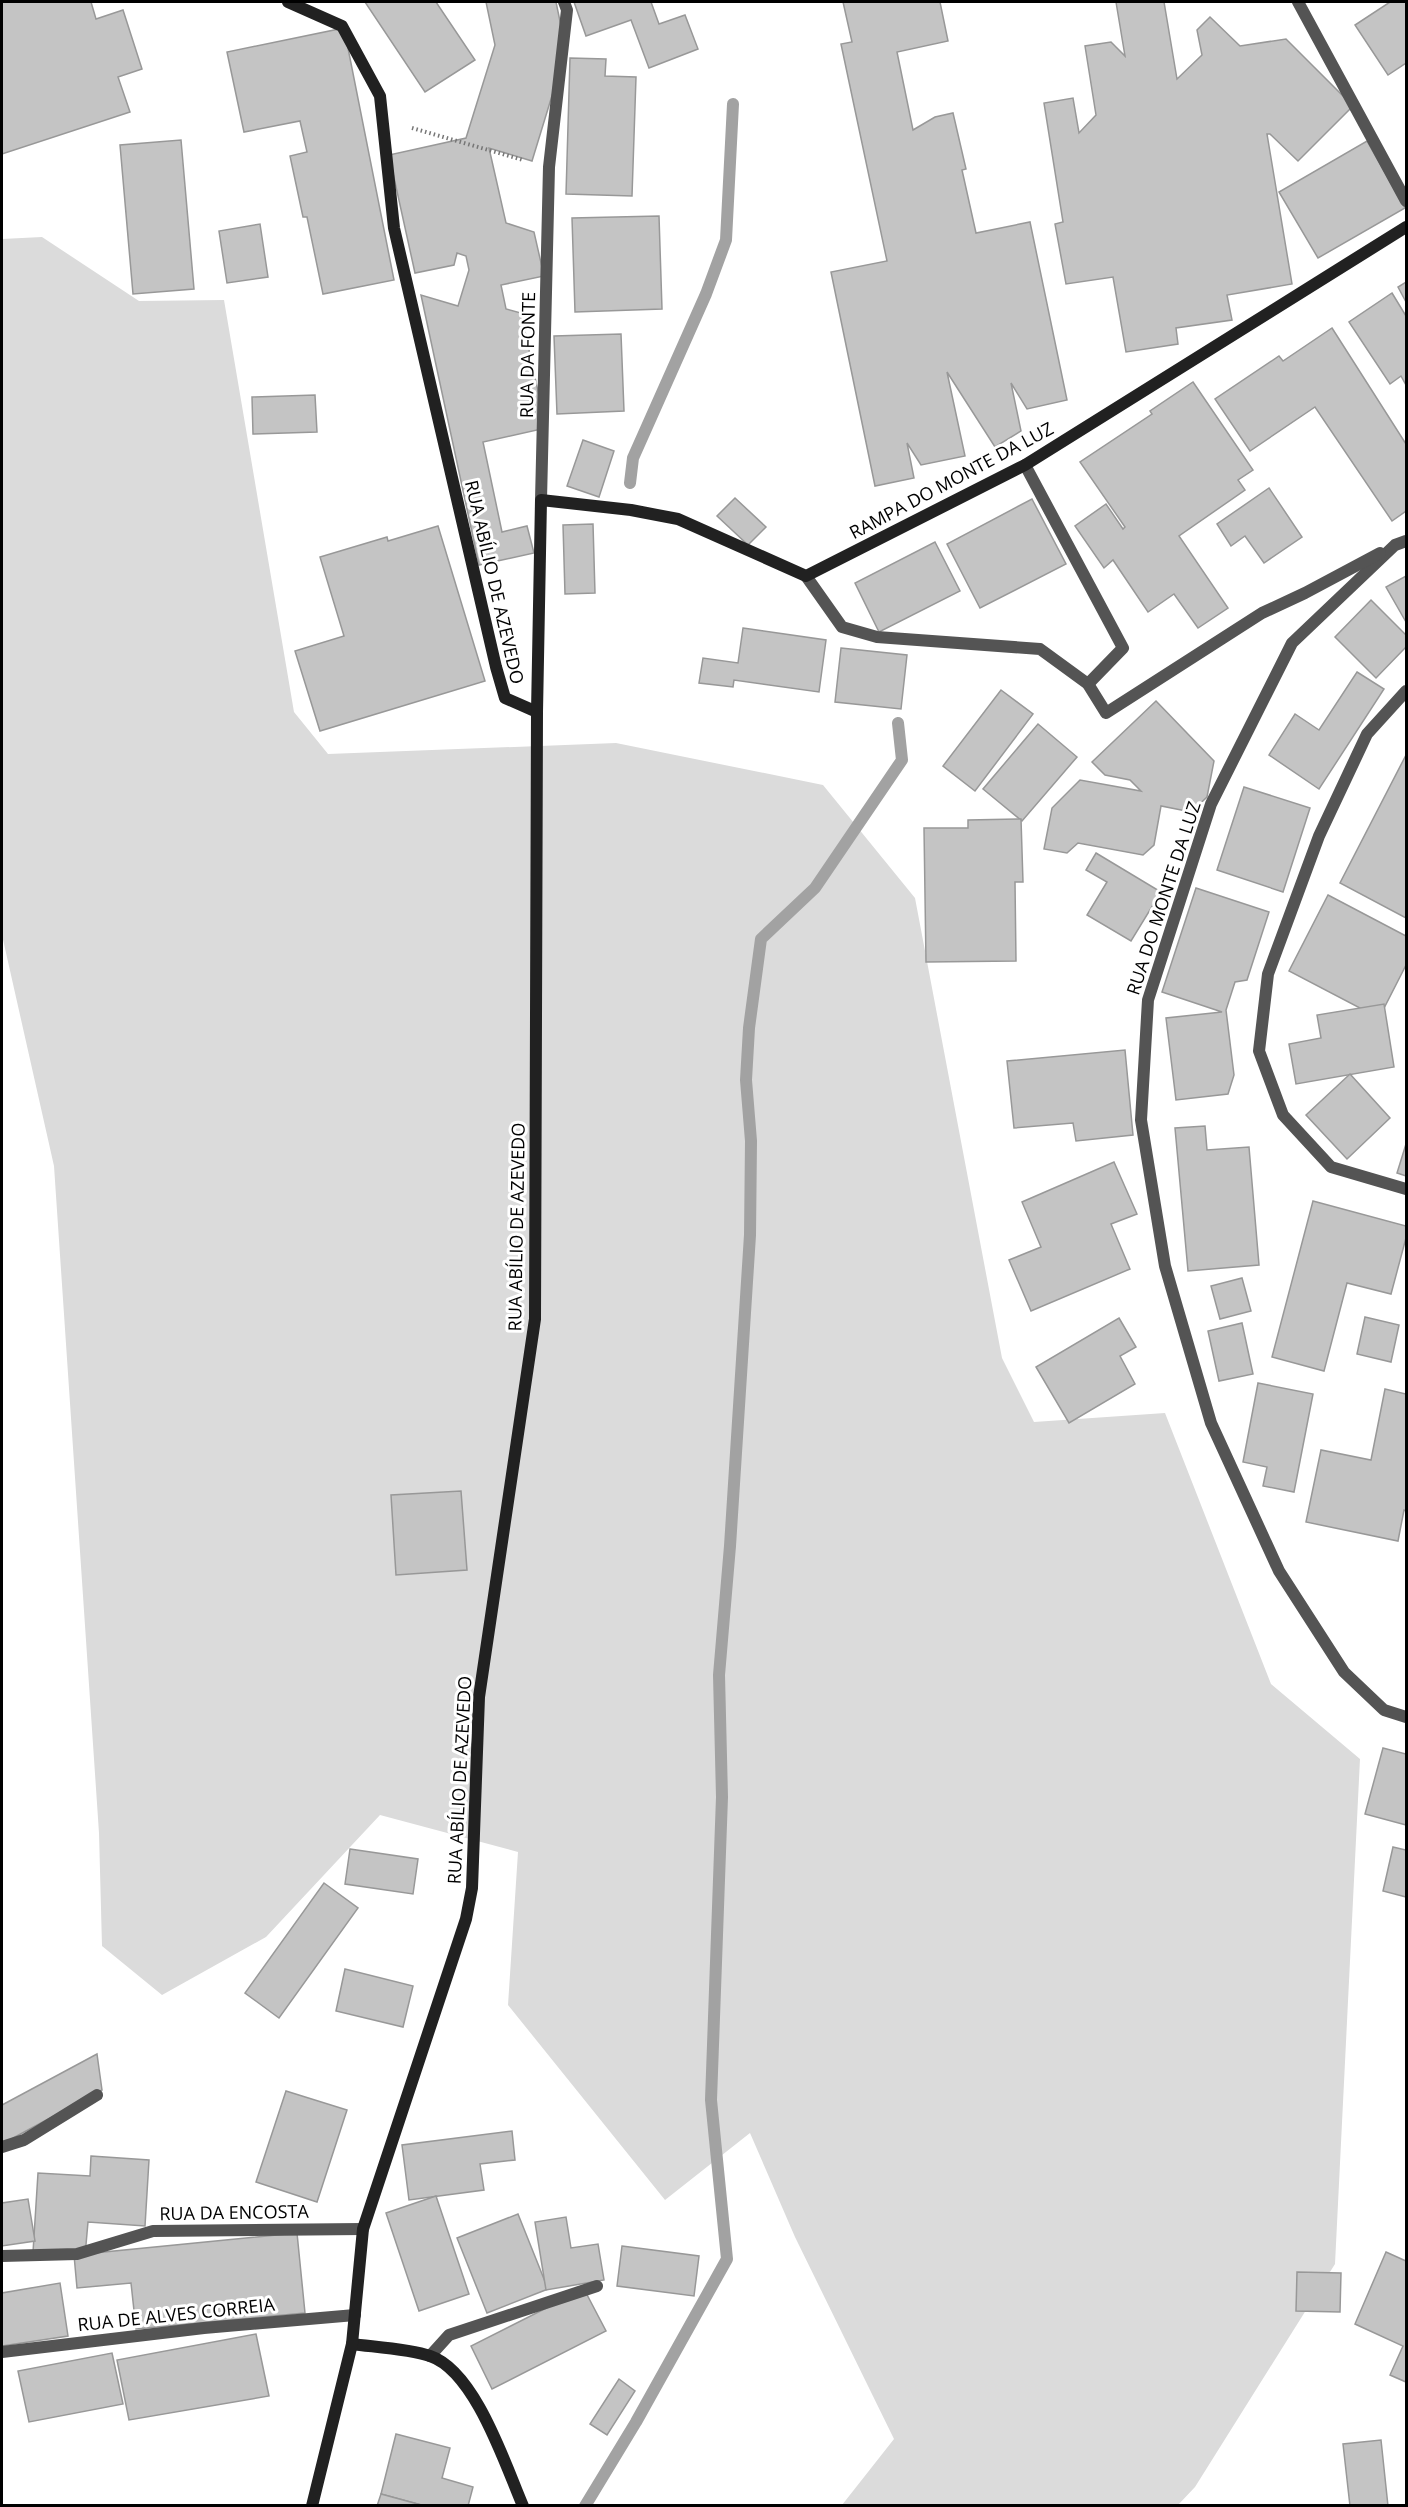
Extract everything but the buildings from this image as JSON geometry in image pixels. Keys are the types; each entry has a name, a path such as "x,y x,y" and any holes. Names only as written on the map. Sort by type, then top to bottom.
{"street":[{"name":"RUA ABÍLIO DE AZEVEDO","path":"288,2 342,26 380,96 394,228 496,667 505,698 537,712 535,1319 479,1697 472,1888 466,1919 363,2229 352,2344 312,2505"},
{"name":"RUA DA FONTE","path":"537,712 549,167 567,10 564,2"},
{"path":"1298,2 1407,201"},
{"name":"RAMPA DO MONTE DA LUZ","path":"806,576 1025,465 1407,226"},
{"path":"1025,465 1122,648 1088,684"},
{"path":"541,500 632,510 678,519 806,576 842,627 877,637 1040,649 1088,684 1106,713 1262,613 1401,543"},
{"name":"RUA DO MONTE DA LUZ","path":"1401,543 1292,643 1210,804 1148,1000 1141,1120 1165,1266 1210,1423 1279,1571 1344,1672 1384,1710 1407,1717"},
{"path":"1407,691 1367,734 1319,836 1268,974 1259,1051 1283,1115 1331,1167 1407,1189"},
{"path":"2,2147 24,2140 98,2095"},
{"name":"RUA DA ENCOSTA","path":"2,2256 77,2254 153,2231 363,2229"},
{"path":"430,2356 449,2335 597,2286"},
{"name":"RUA DE ALVES CORREIA","path":"2,2352 204,2328 355,2315"},
{"path":"352,2344 430,2356 457,2374 484,2414 524,2505"}],"path":[{"path":"383,120 549,167"}],"shaded area":[{"path":"42,237 139,301 224,300 294,712 328,754 616,743 823,785 915,898 1002,1358 1034,1422 1165,1413 1271,1684 1360,1759 1335,2264 1195,2487 1178,2505 842,2505 894,2439 795,2237 750,2133 665,2200 508,2005 518,1852 380,1815 266,1937 162,1995 102,1946 99,1833 54,1166 2,935 2,239"}],"waterway":[{"path":"630,483 633,458 706,294 726,240 733,104"},
{"path":"585,2506 636,2422 727,2259 711,2100 722,1797 719,1675 730,1546 750,1235 751,1141 746,1080 749,1028 761,939 815,888 902,760 898,723"}]}
